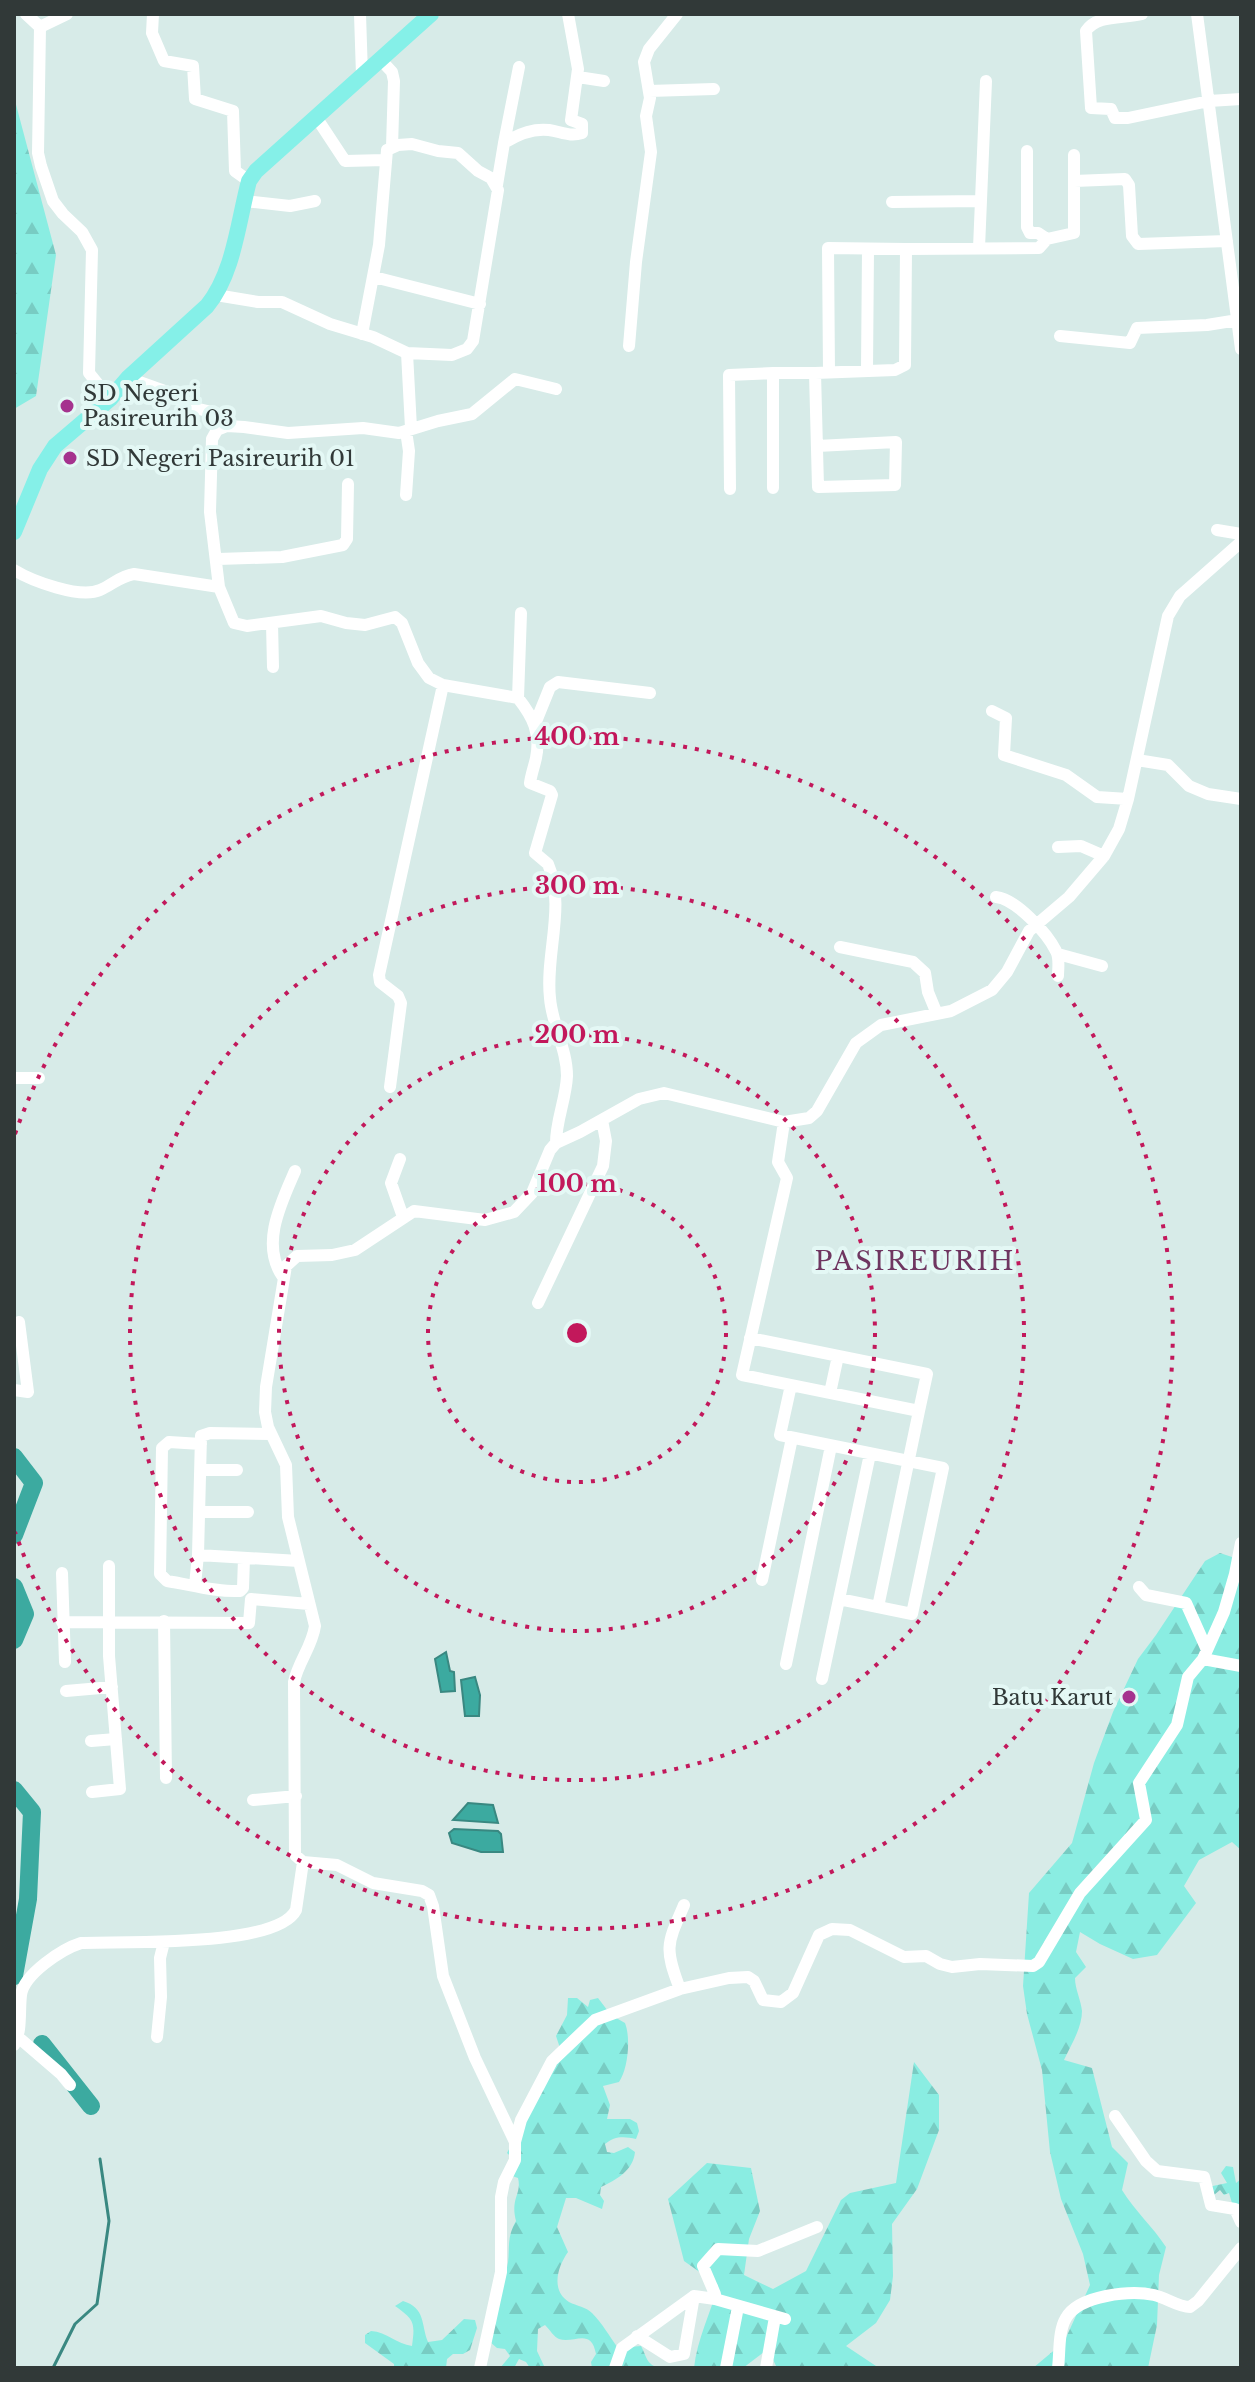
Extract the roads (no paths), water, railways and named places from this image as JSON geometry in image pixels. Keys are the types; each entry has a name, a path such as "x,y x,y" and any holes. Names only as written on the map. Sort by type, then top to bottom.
{"main road":[{"path":"14,532 40,469 55,446 110,399 216,295 225,276 249,181 262,164 431,14"}],"street":[{"path":"26,14 40,27 38,153 53,201 82,232 92,250 89,373 110,399"},
{"path":"40,27 67,14"},
{"path":"153,14 152,33 164,61 193,66 195,99 233,111 235,171 249,181"},
{"path":"360,14 362,75"},
{"path":"504,143 532,130 581,135 582,124 571,120 578,77 568,14"},
{"path":"629,346 636,262 651,152 646,123 649,91 645,56 677,14"},
{"path":"1142,14 1099,20 1088,27 1091,108 1111,109 1115,118 1128,118 1209,101 1241,99"},
{"path":"1197,14 1241,349"},
{"path":"380,59 393,76 392,147"},
{"path":"216,295 282,302 407,353 452,355 467,349 473,341 480,304 497,202 497,185 519,67"},
{"path":"578,77 604,81"},
{"path":"979,248 986,81"},
{"path":"649,91 714,89"},
{"path":"316,117 345,161 385,160"},
{"path":"362,334 379,245 387,150 412,144 458,153 497,185"},
{"path":"1027,151 1027,248"},
{"path":"817,446 896,442 895,485 818,487 817,446 828,248 1039,248 1047,239 1074,233 1074,155"},
{"path":"1074,181 1125,179 1129,185 1132,236 1138,244 1227,241"},
{"path":"244,201 290,206 315,201"},
{"path":"892,202 981,201"},
{"path":"1027,227 1030,233 1038,233 1047,239"},
{"path":"867,371 868,249"},
{"path":"730,489 729,375 895,370 905,365 906,249"},
{"path":"374,277 480,304"},
{"path":"1060,336 1131,343 1136,329 1238,320"},
{"path":"406,495 409,451 407,353"},
{"path":"773,373 773,488"},
{"path":"128,378 173,394 186,406 216,413 209,501 219,587 234,623 247,626 321,616 365,625 395,617 402,623 429,678 443,685 518,698"},
{"path":"217,430 227,426 288,433 363,428 395,434 472,414 515,379 556,389"},
{"path":"218,559 282,557 343,545 347,539 348,484"},
{"path":"1217,530 1241,534"},
{"path":"515,2142 475,2058 443,1976 429,1895 422,1891 373,1883 337,1865 303,1862 295,1855 294,1682 315,1626 285,1502 286,1465 271,1434 265,1412 266,1387 286,1266 293,1258 355,1250 414,1211 485,1220 514,1212 532,1193 556,1143 646,1096 664,1093 784,1122 804,1119 817,1111 863,1036 881,1025 966,1005 992,990 1007,972 1024,937 1069,897 1104,856 1119,829 1128,799 1168,616 1180,596 1241,542"},
{"path":"14,570 49,586 84,592 97,591 134,574 219,587"},
{"path":"521,613 518,698 535,724"},
{"path":"272,623 273,667"},
{"path":"556,1143 567,1078 566,1060 549,998 554,926 552,871 535,853 552,795 550,791 530,783 537,748 535,724 550,687 558,682 650,693"},
{"path":"390,1087 401,1003 398,996 380,982 379,975 443,685"},
{"path":"992,711 1006,718 1004,755 1066,775 1097,797 1128,799"},
{"path":"1137,760 1168,765 1189,786 1208,794 1241,799"},
{"path":"1058,847 1081,846 1104,856"},
{"path":"996,897 1011,901 1036,925 1058,954 1058,976"},
{"path":"840,947 921,966 937,1014"},
{"path":"1058,954 1102,966"},
{"path":"14,1078 39,1078"},
{"path":"538,1303 603,1166 606,1141 602,1120"},
{"path":"784,1122 778,1162 787,1178 742,1375 919,1411"},
{"path":"400,1159 391,1183 403,1217"},
{"path":"283,1277 274,1261 273,1242 279,1212 295,1171"},
{"path":"14,1390 28,1392 19,1322"},
{"path":"750,1338 927,1374 878,1607"},
{"path":"830,1393 838,1356"},
{"path":"791,1385 780,1435 943,1468 912,1614 839,1599"},
{"path":"195,1585 203,1434 271,1434"},
{"path":"762,1580 792,1438"},
{"path":"201,1444 164,1444 160,1574 167,1581 211,1591 240,1591 243,1588 244,1558"},
{"path":"786,1664 831,1446"},
{"path":"822,1679 870,1454"},
{"path":"200,1470 237,1470"},
{"path":"199,1512 248,1512"},
{"path":"480,2368 500,2283 501,2197 504,2182 515,2160 515,2142 532,2097 552,2061 595,2020 680,1989 715,1980 748,1977 754,1981 763,2000 781,2002 797,1986 819,1935 832,1929 850,1930 904,1957 926,1956 952,1967 980,1964 1033,1966 1039,1962 1080,1893 1146,1820 1139,1783 1177,1725 1188,1677 1205,1654 1224,1612 1241,1543"},
{"path":"198,1555 299,1561"},
{"path":"92,1792 120,1789 112,1687 109,1566"},
{"path":"62,1573 65,1662"},
{"path":"1139,1587 1146,1595 1186,1603 1205,1654"},
{"path":"62,1622 249,1623 251,1599 309,1604"},
{"path":"164,1621 166,1778"},
{"path":"1205,1654 1241,1666"},
{"path":"66,1691 112,1687"},
{"path":"91,1741 116,1739"},
{"path":"253,1800 296,1796"},
{"path":"70,2085 61,2074 16,2041 22,1988 27,1979 62,1951 81,1943 225,1938 288,1920 298,1903 303,1862"},
{"path":"680,1989 671,1966 668,1946 684,1905"},
{"path":"157,2037 161,1997 160,1958 164,1942"},
{"path":"1115,2116 1148,2165 1159,2172 1204,2177 1211,2205 1235,2209 1241,2222"},
{"path":"715,2299 703,2266 718,2249 758,2251 817,2227"},
{"path":"1058,2368 1066,2317 1076,2307 1109,2295 1140,2293 1190,2307 1241,2248"},
{"path":"637,2336 670,2357 684,2354 694,2296"},
{"path":"615,2368 622,2348 694,2296 780,2318 766,2368"},
{"path":"726,2368 738,2307"}],"waterway":[{"path":"14,1457 34,1483 14,1535"},
{"path":"14,1587 25,1614 14,1640"},
{"path":"14,1790 32,1812 28,1899 14,1976"},
{"path":"42,2044 91,2106"},
{"path":"53,2368 75,2324 97,2304 109,2221 100,2159"}],"place":[{"name":"SD Negeri Pasireurih 03","path":"67,406"},
{"name":"SD Negeri Pasireurih 01","path":"70,458"},
{"name":"Batu Karut","path":"1129,1697"}],"district":[{"name":"PASIREURIH","path":"915,1261"}]}
